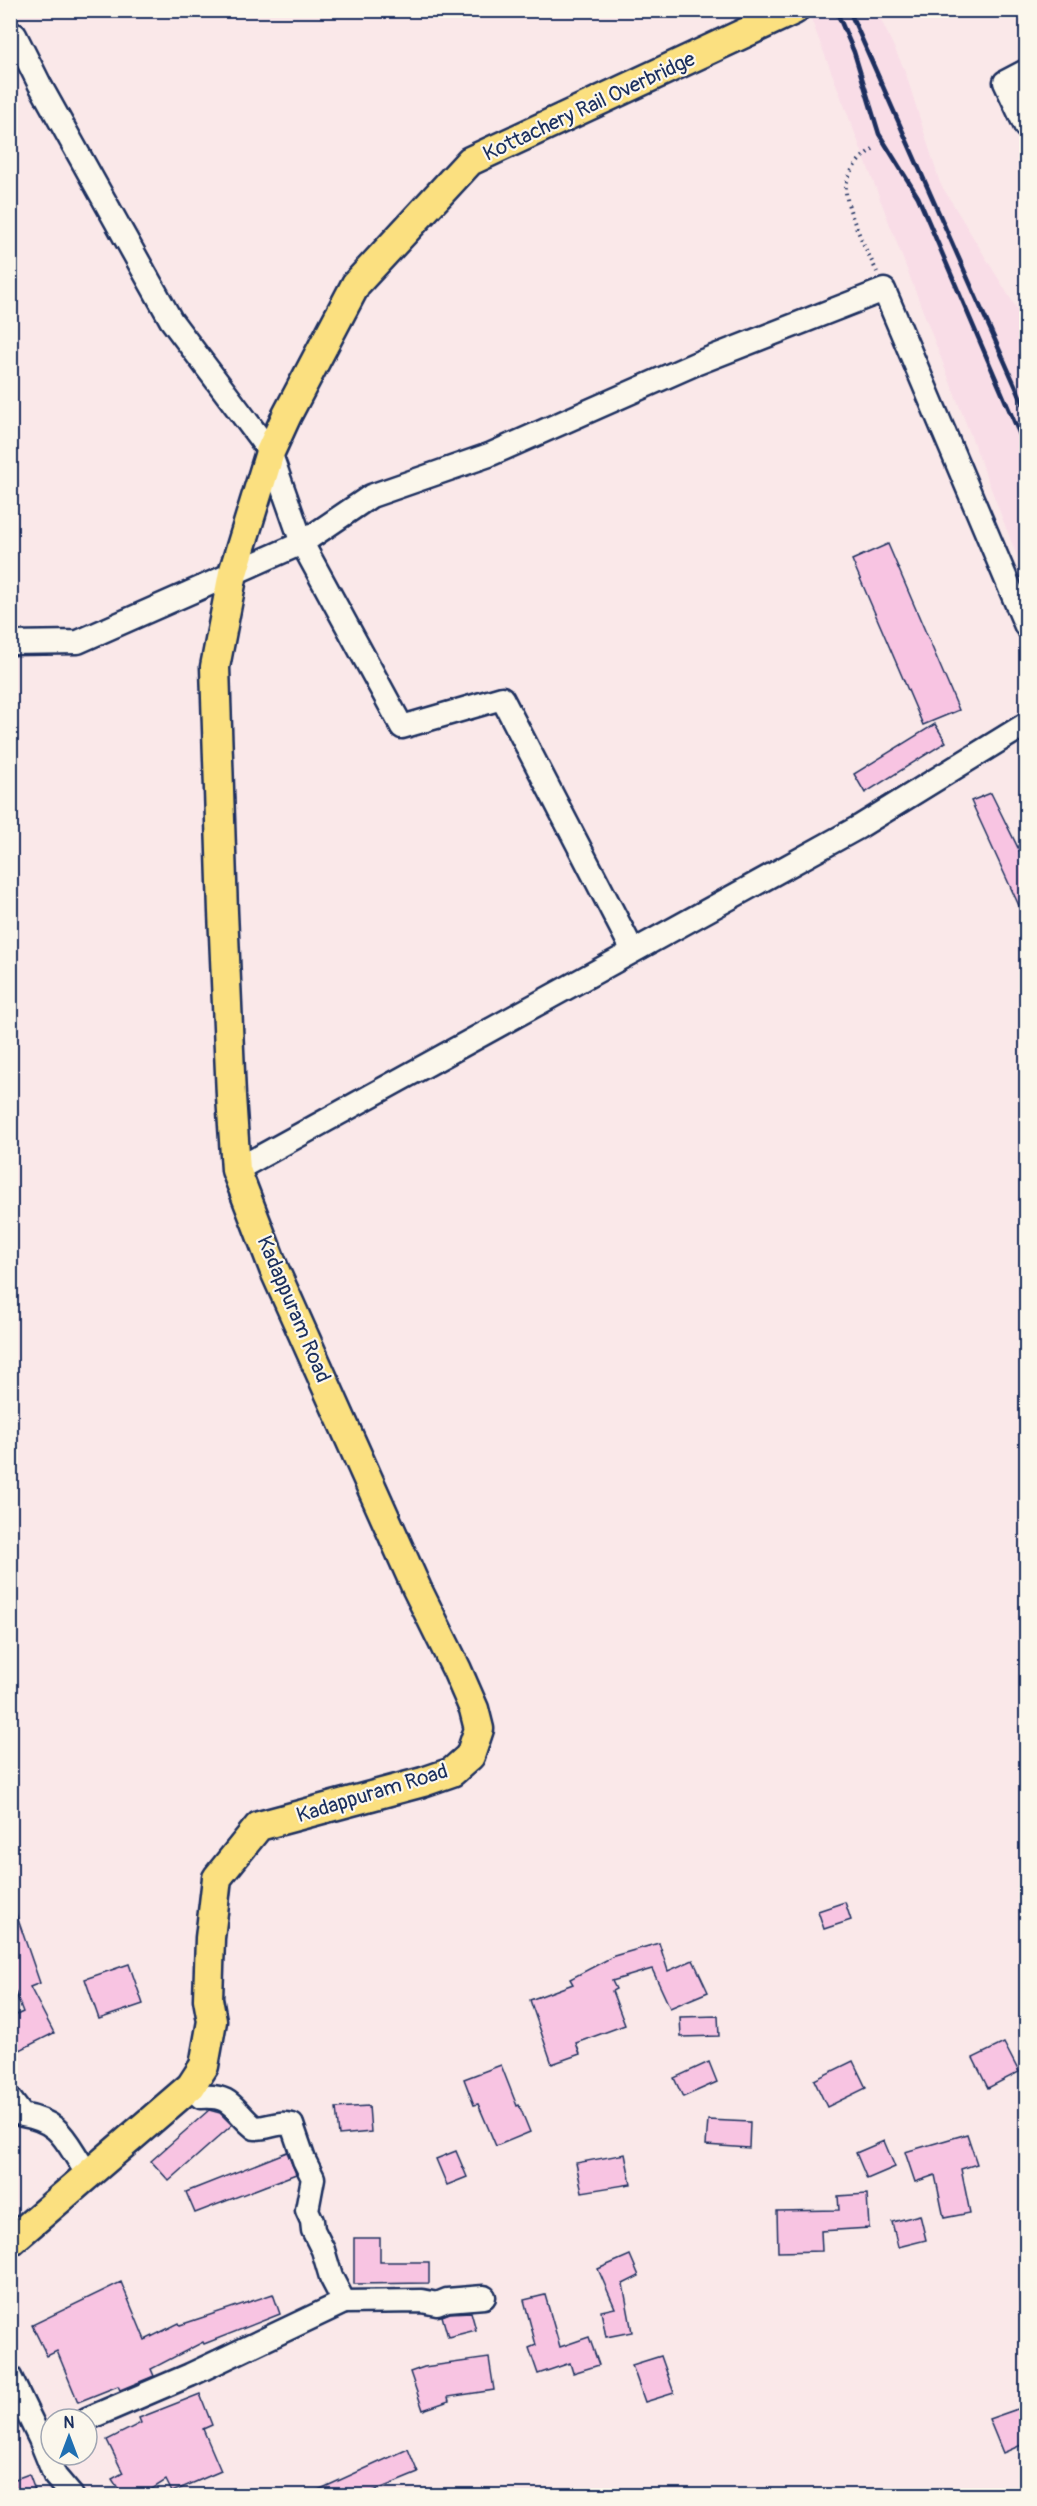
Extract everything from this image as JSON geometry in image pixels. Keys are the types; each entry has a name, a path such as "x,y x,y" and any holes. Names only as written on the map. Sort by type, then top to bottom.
{"main road":[{"name":"Kottachery Rail Overbridge","path":"232,573 270,452 356,284 470,161 794,10"},
{"name":"Kadappuram Road","path":"10,2242 191,2086 204,2066 212,2021 208,1999 210,1938 217,1878 259,1826 423,1782 452,1772 470,1756 479,1730 474,1709 457,1670 417,1589 274,1269 236,1170 224,935 215,668 232,573"}],"street":[{"path":"10,35 15,35 40,86 171,320 270,452 302,543 402,728 502,698 633,951"},
{"path":"1026,71 1005,82 1026,127"},
{"path":"10,643 78,642 302,543 371,496 489,455 695,364 884,290 1026,626"},
{"path":"236,1170 859,827 1026,724"},
{"path":"191,2086 201,2097 217,2096 227,2100 255,2128 266,2128 281,2122 292,2125 303,2160 313,2178 307,2210 331,2277 344,2302"},
{"path":"10,2099 22,2115 42,2118 57,2128 89,2175"},
{"path":"99,2414 190,2375 344,2302 422,2301 437,2304 447,2300 484,2297"},
{"path":"10,2377 39,2425"},
{"path":"53,2467 55,2476 72,2496"}],"path":[{"path":"873,149 858,159 846,187 852,216 884,290"}],"shaded area":[{"path":"808,11 877,11 905,71 940,183 1026,324 1026,580"}],"building":[{"path":"888,544 959,710 923,725 852,560"},
{"path":"935,724 946,742 865,793 854,774"},
{"path":"991,793 1026,864 1026,921 971,801"},
{"path":"845,1902 851,1920 824,1929 818,1911"},
{"path":"13,1905 40,1983 30,1987 54,2033 10,2055 10,2018 23,2012 10,1978 10,1906"},
{"path":"659,1943 668,1971 693,1960 708,1992 670,2008 652,1969 612,1981 616,1989 612,1991 625,2025 576,2043 580,2054 552,2064 530,2000 573,1984 570,1979 614,1956"},
{"path":"129,1964 143,2004 99,2019 85,1979"},
{"path":"718,2016 719,2036 681,2037 680,2017"},
{"path":"1004,2043 1019,2072 988,2088 973,2058"},
{"path":"853,2061 866,2088 827,2107 814,2080"},
{"path":"709,2062 717,2082 683,2097 674,2078"},
{"path":"501,2065 530,2132 496,2146 478,2104 474,2105 464,2079"},
{"path":"369,2106 371,2132 339,2135 336,2108"},
{"path":"209,2110 220,2113 232,2125 169,2181 151,2161"},
{"path":"708,2120 750,2122 749,2148 706,2145"},
{"path":"967,2134 977,2164 961,2169 970,2213 944,2218 935,2175 915,2182 905,2152"},
{"path":"884,2141 895,2167 867,2179 856,2153"},
{"path":"456,2151 467,2177 447,2185 436,2159"},
{"path":"287,2152 296,2174 195,2213 186,2192"},
{"path":"625,2154 631,2184 582,2192 576,2163"},
{"path":"867,2194 869,2228 821,2231 822,2251 778,2252 777,2211 839,2210 838,2196"},
{"path":"920,2215 926,2240 898,2247 892,2222"},
{"path":"354,2238 380,2238 380,2262 429,2262 429,2283 354,2284"},
{"path":"630,2255 639,2276 623,2284 632,2332 606,2337 601,2311 615,2308 598,2269"},
{"path":"121,2282 145,2340 179,2323 180,2325 273,2294 280,2314 204,2344 203,2342 151,2369 154,2376 120,2390 118,2386 78,2402 57,2351 47,2356 32,2325"},
{"path":"545,2295 560,2347 589,2337 599,2365 573,2373 570,2363 538,2374 529,2348 536,2345 524,2300"},
{"path":"471,2312 476,2330 448,2337 442,2316 450,2313"},
{"path":"661,2356 674,2393 645,2402 632,2365"},
{"path":"489,2358 494,2390 448,2397 449,2401 423,2410 410,2372 424,2367"},
{"path":"200,2394 212,2425 203,2429 221,2471 172,2492 166,2480 141,2496 123,2496 112,2479 123,2473 107,2440 141,2423 139,2418"},
{"path":"1026,2406 1026,2443 1003,2453 989,2419"},
{"path":"408,2449 418,2473 362,2496 305,2496"},
{"path":"29,2474 37,2496 10,2496 10,2481"}],"railway":[{"path":"836,10 854,52 879,134 918,197 1026,449"},
{"path":"849,10 1026,410"}]}
